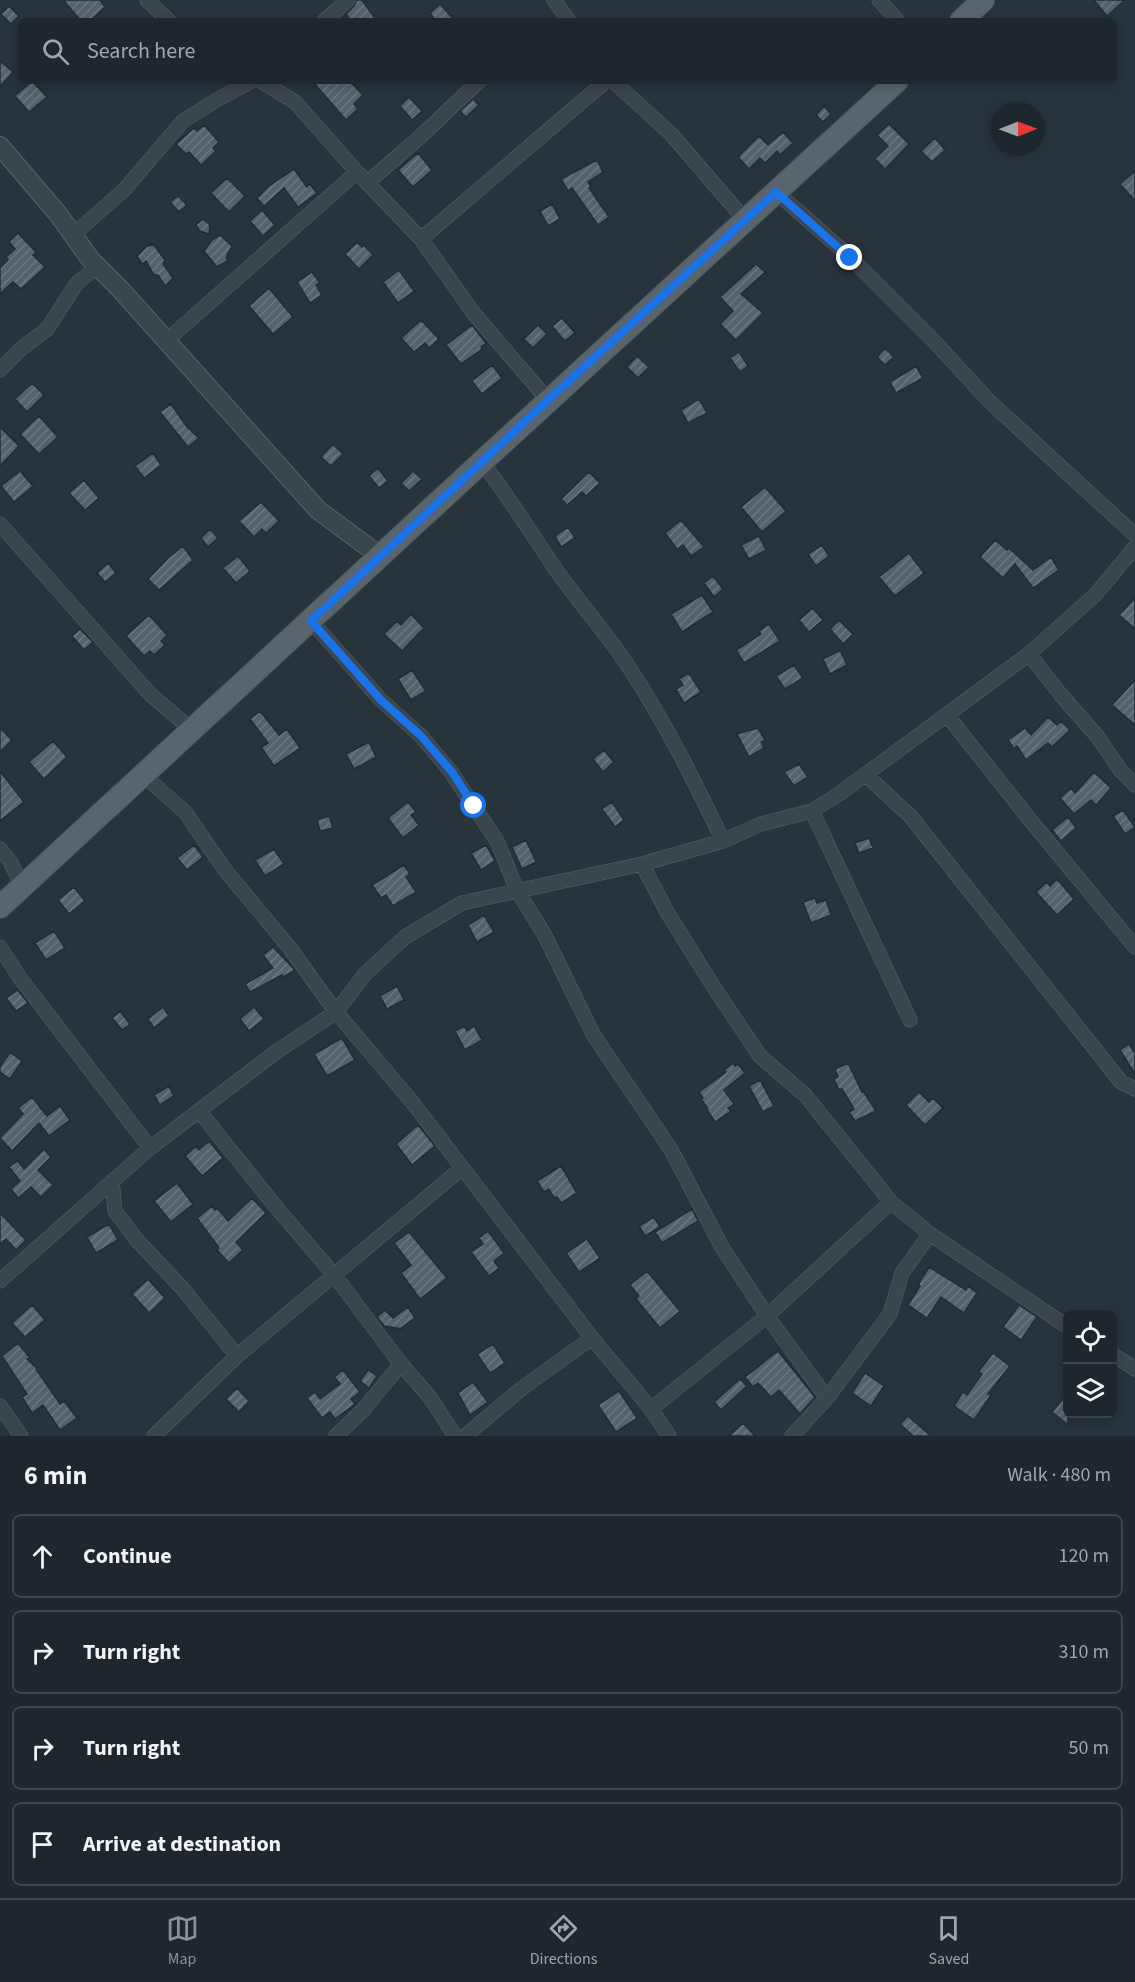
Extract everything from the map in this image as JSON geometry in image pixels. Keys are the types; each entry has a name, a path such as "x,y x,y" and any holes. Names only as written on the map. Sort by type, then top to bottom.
{"main road":[{"path":"964,18 983,0"},
{"path":"0,907 894,84"}],"street":[{"path":"147,0 166,18"},
{"path":"327,18 348,0"},
{"path":"554,0 561,18"},
{"path":"879,0 895,18"},
{"path":"73,235 124,190 183,121 246,84"},
{"path":"266,84 295,102 367,183 421,239 475,315 548,400"},
{"path":"367,183 476,84"},
{"path":"421,239 602,84"},
{"path":"616,84 671,134 746,221"},
{"path":"0,146 98,266 318,510 380,556"},
{"path":"166,342 357,172"},
{"path":"776,192 850,258 933,340 989,401 1135,536"},
{"path":"0,370 22,348 47,329 77,283 98,266"},
{"path":"482,462 508,495 555,568 603,628 630,668 686,765 723,841"},
{"path":"0,524 150,694 192,730"},
{"path":"0,1281 150,1148 276,1052 336,1012 365,974 405,937 462,903 642,864 723,841 761,824 813,811 1029,654 1096,594 1135,547"},
{"path":"311,621 381,700 421,736 452,772 497,842 517,890 544,934 594,1036 670,1148 723,1249 767,1316 827,1398"},
{"path":"1029,654 1097,736 1121,771 1135,785"},
{"path":"947,715 1135,946"},
{"path":"142,774 185,812 225,870 289,947 336,1012 413,1103 461,1169 592,1338 651,1409 669,1436"},
{"path":"865,774 911,817 1121,1082 1135,1089"},
{"path":"813,811 910,1020"},
{"path":"0,849 10,861 22,886"},
{"path":"642,864 667,912 760,1056 805,1095 891,1202 930,1234 1063,1325"},
{"path":"0,947 20,978 150,1148"},
{"path":"199,1111 335,1276 401,1364 429,1396 455,1436"},
{"path":"154,1436 237,1356 461,1169"},
{"path":"112,1180 115,1211 136,1239 182,1288 237,1356"},
{"path":"651,1409 767,1316 891,1202"},
{"path":"792,1436 827,1398 890,1314 902,1273 930,1234"},
{"path":"465,1436 521,1389 592,1338"},
{"path":"1117,1357 1135,1369"},
{"path":"336,1436 363,1410 401,1364"},
{"path":"0,1406 21,1436"}],"building":[{"path":"63,0 100,0 105,7 93,18 78,18"},
{"path":"357,0 362,0 375,18 349,18 346,14"},
{"path":"1094,0 1125,0 1107,16"},
{"path":"440,4 452,18 434,18 430,13"},
{"path":"9,6 19,16 11,24 1,14"},
{"path":"0,61 13,72 0,87"},
{"path":"29,84 35,84 47,97 29,112 15,96"},
{"path":"315,84 353,84 363,95 354,104 358,109 346,120"},
{"path":"409,97 422,111 412,120 400,106"},
{"path":"473,99 479,105 466,117 460,111"},
{"path":"824,106 831,114 823,122 816,115"},
{"path":"889,124 909,144 885,169 875,159 888,146 877,135"},
{"path":"204,125 219,142 213,148 216,151 201,165 189,152 186,154 176,144 194,128 197,131"},
{"path":"783,132 793,143 780,155 777,151 765,163 760,158 749,169 738,157 759,136 768,145"},
{"path":"935,138 945,150 932,162 921,151"},
{"path":"418,153 432,170 413,187 398,170"},
{"path":"597,160 603,172 588,182 591,187 589,188 609,217 598,225 572,188 568,191 561,179"},
{"path":"294,169 307,187 310,184 317,193 298,207 284,188 264,206 257,198 269,186"},
{"path":"1135,171 1135,201 1120,184"},
{"path":"227,178 245,196 229,212 211,193"},
{"path":"178,196 187,205 179,212 170,202"},
{"path":"552,204 560,219 548,226 540,211"},
{"path":"262,210 275,225 263,236 250,221"},
{"path":"203,219 210,225 209,234 200,231 196,225"},
{"path":"18,233 36,252 33,255 45,267 21,289 13,282 0,294 0,268 8,260 6,257 15,249 9,242"},
{"path":"220,235 232,246 227,255 227,261 217,267 204,251 211,241"},
{"path":"357,242 362,247 364,245 373,255 359,269 345,254"},
{"path":"154,245 165,260 163,264 173,278 165,286 158,275 154,275 146,261 142,264 137,256 147,246"},
{"path":"756,264 765,272 741,294 763,313 736,340 720,324 733,311 720,297"},
{"path":"399,270 414,291 398,303 383,282"},
{"path":"312,272 320,283 316,285 322,295 310,303 297,282"},
{"path":"269,288 293,317 273,334 249,306"},
{"path":"562,318 575,333 565,341 552,326"},
{"path":"421,320 439,339 429,348 425,343 414,352 401,338"},
{"path":"472,325 486,343 481,347 482,349 461,364 446,345"},
{"path":"538,325 547,334 533,348 524,339"},
{"path":"885,348 894,357 885,365 877,357"},
{"path":"739,352 748,366 740,372 730,358"},
{"path":"637,356 649,367 638,378 627,367"},
{"path":"492,365 502,378 482,394 472,381"},
{"path":"916,366 923,378 896,393 890,382"},
{"path":"32,383 44,395 27,412 15,399"},
{"path":"699,399 707,413 688,423 681,410"},
{"path":"171,404 187,427 199,438 188,447 160,412"},
{"path":"39,416 58,437 39,454 20,434"},
{"path":"0,427 19,446 0,466"},
{"path":"333,444 343,454 331,466 321,457"},
{"path":"153,453 161,465 144,478 135,466"},
{"path":"378,468 388,481 379,488 369,476"},
{"path":"20,471 33,486 14,502 1,486"},
{"path":"413,471 422,479 409,491 401,483"},
{"path":"589,472 600,483 586,496 582,492 567,505 561,499"},
{"path":"84,480 99,498 85,510 69,493"},
{"path":"765,487 786,511 762,532 741,507"},
{"path":"261,502 279,521 266,533 262,529 254,537 239,521"},
{"path":"681,520 704,547 691,556 683,545 677,549 665,533"},
{"path":"568,527 575,538 561,547 555,536"},
{"path":"210,529 218,538 208,547 201,538"},
{"path":"759,536 766,550 749,559 741,545"},
{"path":"995,540 1007,550 1009,548 1033,570 1051,557 1059,570 1033,588 1015,564 1003,578 980,557"},
{"path":"822,545 829,556 816,566 808,554"},
{"path":"183,546 193,560 159,590 148,579"},
{"path":"909,553 924,573 895,596 879,577"},
{"path":"238,556 250,571 236,583 223,568"},
{"path":"108,563 116,573 105,582 97,573"},
{"path":"713,576 723,589 714,597 704,583"},
{"path":"702,595 713,612 682,632 671,614"},
{"path":"1135,598 1135,629 1119,615"},
{"path":"813,608 823,620 809,632 799,620"},
{"path":"411,614 424,628 402,651 384,634 397,621 401,625"},
{"path":"149,615 167,635 161,641 165,645 154,655 150,651 144,656 126,636"},
{"path":"839,620 853,634 843,644 830,629"},
{"path":"769,624 780,641 744,663 736,650 761,634 759,631"},
{"path":"80,629 93,642 84,650 72,636"},
{"path":"840,650 847,665 830,674 823,659"},
{"path":"794,665 803,678 785,689 776,676"},
{"path":"412,670 426,691 411,700 398,679"},
{"path":"689,673 701,692 684,703 676,689 683,685 679,679"},
{"path":"1135,680 1135,725 1112,705"},
{"path":"260,711 279,735 287,729 300,748 274,766 261,747 268,743 250,719"},
{"path":"1048,717 1057,725 1061,721 1070,730 1052,747 1048,743 1026,760 1017,746 1014,749 1008,740 1025,728 1031,735"},
{"path":"0,728 12,740 0,752"},
{"path":"758,728 765,740 761,742 764,748 749,757 737,734"},
{"path":"53,741 67,757 44,779 29,762"},
{"path":"369,742 376,757 354,769 346,754"},
{"path":"604,750 614,762 603,772 593,759"},
{"path":"799,764 808,777 794,786 784,772"},
{"path":"0,771 24,802 0,821"},
{"path":"1094,772 1111,788 1096,805 1091,800 1074,814 1060,798 1071,788 1075,793"},
{"path":"408,802 416,812 411,815 419,825 403,838 388,818"},
{"path":"612,802 624,820 615,827 602,809"},
{"path":"1123,810 1135,827 1125,834 1113,816"},
{"path":"329,816 333,828 320,831 317,820"},
{"path":"1068,817 1076,828 1061,841 1052,830"},
{"path":"869,838 873,848 859,853 855,843"},
{"path":"526,840 536,862 522,869 512,847"},
{"path":"194,845 203,857 187,870 177,858"},
{"path":"486,845 495,861 481,870 471,853"},
{"path":"274,849 284,864 265,876 255,860"},
{"path":"404,865 410,874 406,877 416,892 393,906 386,895 381,898 372,885"},
{"path":"1057,879 1074,899 1057,915 1036,892 1047,882 1050,886"},
{"path":"74,887 85,901 69,914 58,900"},
{"path":"815,898 817,903 826,900 831,915 811,923 803,902"},
{"path":"484,915 494,932 477,942 468,925"},
{"path":"54,931 65,948 46,960 35,943"},
{"path":"273,947 295,970 250,992 245,984 273,968 263,955"},
{"path":"397,986 404,1000 387,1009 380,996"},
{"path":"18,990 28,1003 16,1011 6,998"},
{"path":"163,1007 169,1016 154,1028 148,1019"},
{"path":"254,1007 264,1019 249,1031 240,1019"},
{"path":"120,1011 130,1024 122,1030 112,1018"},
{"path":"464,1026 467,1031 474,1026 482,1040 465,1050 455,1031"},
{"path":"342,1038 355,1060 327,1076 314,1054"},
{"path":"1129,1044 1135,1053 1135,1074 1120,1050"},
{"path":"10,1052 22,1061 10,1079 0,1072 0,1067"},
{"path":"733,1063 735,1066 738,1064 745,1073 724,1090 734,1104 728,1108 731,1111 715,1122 699,1092 726,1072 724,1070"},
{"path":"848,1063 862,1092 876,1111 855,1121 849,1112 854,1109 842,1089 839,1090 834,1079 838,1077 835,1069"},
{"path":"760,1080 774,1106 763,1112 749,1086"},
{"path":"169,1086 174,1096 160,1105 154,1095"},
{"path":"919,1092 929,1102 933,1098 943,1108 925,1125 906,1105"},
{"path":"32,1097 47,1116 60,1106 70,1120 49,1136 39,1123 12,1151 0,1138 23,1114 18,1108"},
{"path":"418,1125 435,1146 412,1165 396,1144"},
{"path":"209,1141 223,1158 202,1176 185,1156 196,1146 199,1150"},
{"path":"44,1149 51,1157 38,1170 53,1185 41,1197 31,1187 18,1198 11,1189 20,1181 9,1167 18,1161 24,1169"},
{"path":"561,1166 577,1193 561,1203 557,1197 554,1198 549,1189 544,1192 537,1181"},
{"path":"177,1183 193,1204 171,1222 154,1201"},
{"path":"252,1198 266,1213 236,1242 243,1250 229,1263 217,1250 219,1248 197,1218 212,1206 215,1210 217,1208 228,1221"},
{"path":"692,1209 698,1221 662,1243 655,1232"},
{"path":"0,1213 26,1240 16,1250 6,1239 0,1244"},
{"path":"654,1217 660,1227 645,1236 639,1226"},
{"path":"109,1224 118,1240 96,1253 87,1237"},
{"path":"488,1231 504,1253 494,1261 499,1268 489,1276 471,1252 483,1244 479,1238"},
{"path":"409,1232 447,1278 420,1299 401,1273 411,1265 394,1243"},
{"path":"587,1239 600,1258 579,1272 566,1253"},
{"path":"929,1267 966,1290 968,1286 977,1293 964,1313 941,1297 927,1318 908,1305"},
{"path":"647,1271 680,1311 660,1328 636,1299 639,1296 630,1285"},
{"path":"148,1279 165,1298 149,1313 132,1294"},
{"path":"32,1305 45,1320 25,1337 12,1323"},
{"path":"1019,1305 1037,1317 1021,1340 1003,1327"},
{"path":"408,1307 415,1318 402,1329 384,1326 377,1317 385,1310 393,1318"},
{"path":"18,1343 60,1404 64,1401 77,1418 60,1430 43,1405 32,1413 22,1397 27,1394 2,1356"},
{"path":"493,1344 505,1363 490,1373 477,1354"},
{"path":"778,1351 815,1397 800,1414 779,1390 771,1397 758,1383 753,1387 745,1377"},
{"path":"993,1353 1010,1366 988,1394 991,1395 974,1420 954,1406 963,1392 967,1395 982,1374 978,1372"},
{"path":"343,1370 360,1392 351,1399 355,1404 335,1419 330,1412 322,1418 307,1398 315,1392 320,1399 340,1384 334,1377"},
{"path":"368,1370 377,1376 369,1388 360,1381"},
{"path":"865,1373 884,1386 871,1406 852,1393"},
{"path":"740,1379 747,1386 721,1410 714,1402"},
{"path":"473,1382 488,1402 470,1415 458,1393"},
{"path":"237,1388 249,1401 239,1412 226,1399"},
{"path":"619,1391 637,1418 616,1432 598,1405"},
{"path":"1063,1398 1063,1418 1068,1418 1068,1425 1052,1412"},
{"path":"908,1416 931,1436 913,1436 900,1424"},
{"path":"743,1423 755,1436 729,1436"}],"route":[{"path":"474,806 452,772 421,736 381,700 311,621 776,192 850,258"}]}
